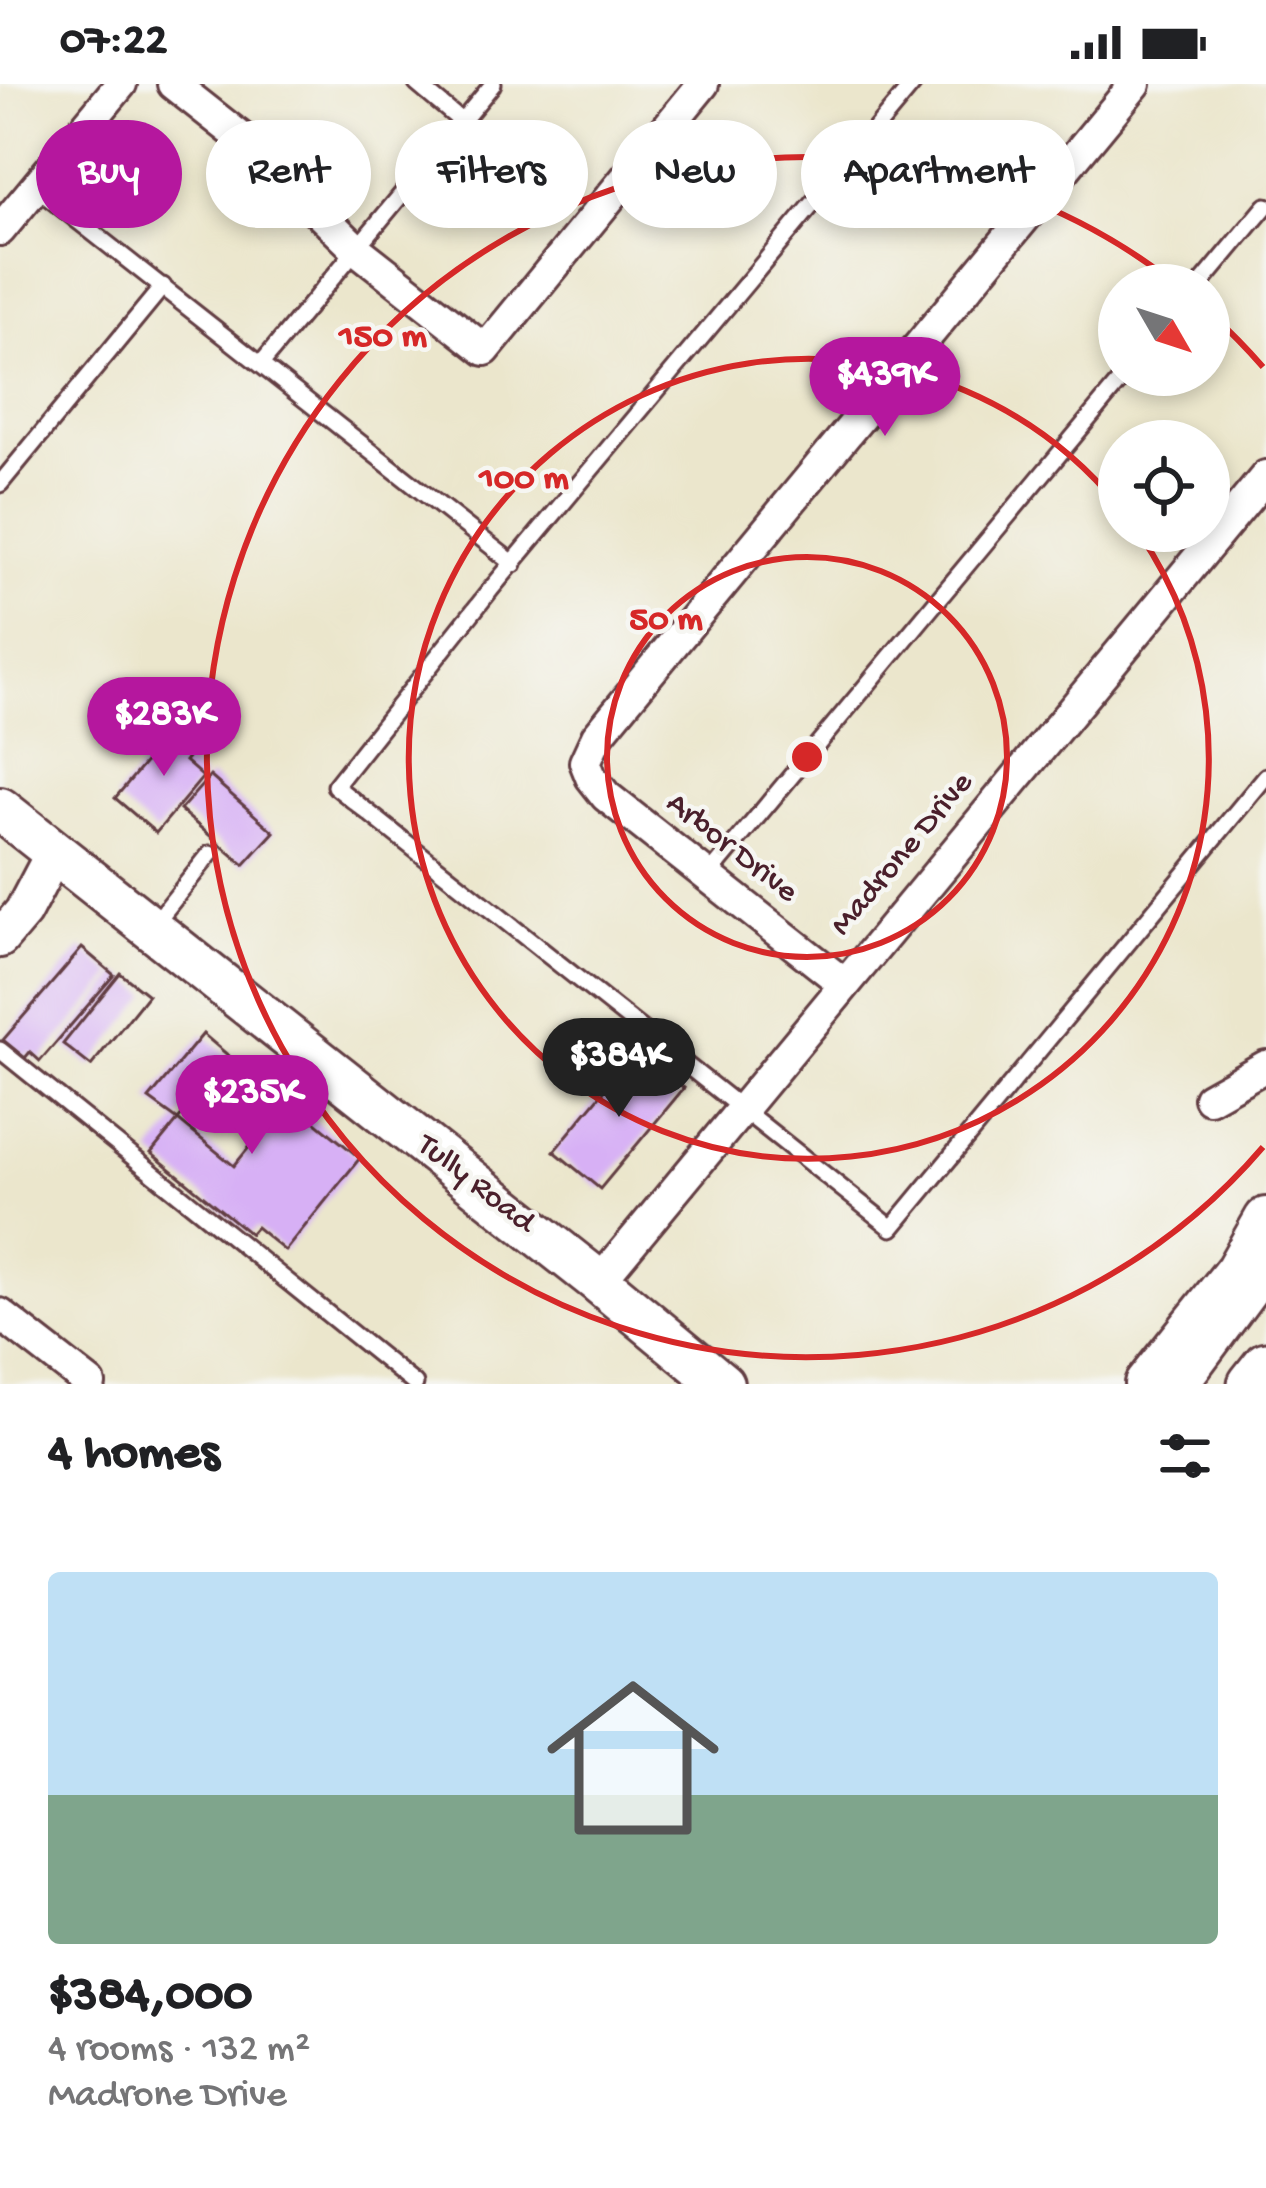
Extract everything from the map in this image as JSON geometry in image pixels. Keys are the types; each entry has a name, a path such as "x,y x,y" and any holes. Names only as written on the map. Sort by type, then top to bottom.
{"main road":[{"name":"Tully Road","path":"0,809 722,1384"},
{"path":"1146,1384 1237,1270 1266,1219"},
{"path":"1174,1384 1266,1260"},
{"path":"1251,1384 1266,1365"}],"street":[{"path":"0,230 121,84"},
{"path":"173,84 244,140 355,248 485,350 704,84"},
{"name":"Arbor Drive","path":"843,983 607,796 585,762 597,736 1135,84"},
{"name":"Madrone Drive","path":"599,1282 1266,476"},
{"path":"0,939 23,912 54,854"},
{"path":"1209,1098 1266,1066"},
{"path":"0,1314 90,1384"}],"lane":[{"path":"417,84 460,120"},
{"path":"462,120 493,84"},
{"path":"914,84 335,786 892,1228 1266,776"},
{"path":"35,188 514,564"},
{"path":"261,364 395,200"},
{"path":"1218,264 1266,206"},
{"path":"0,484 163,286"},
{"path":"708,876 1108,396"},
{"path":"150,929 209,854"},
{"path":"0,1050 416,1384"}],"building":[{"path":"182,719 205,738 185,761 203,777 156,833 115,798"},
{"path":"210,776 274,832 244,865 180,810"},
{"path":"82,948 114,975 40,1061 30,1052 25,1058 3,1040"},
{"path":"120,973 148,995 91,1066 63,1044"},
{"path":"203,1034 230,1057 178,1120 149,1099"},
{"path":"638,1050 684,1088 600,1189 554,1151"},
{"path":"288,1099 360,1158 285,1251 256,1227 250,1234 151,1153 178,1120 234,1166"}]}
